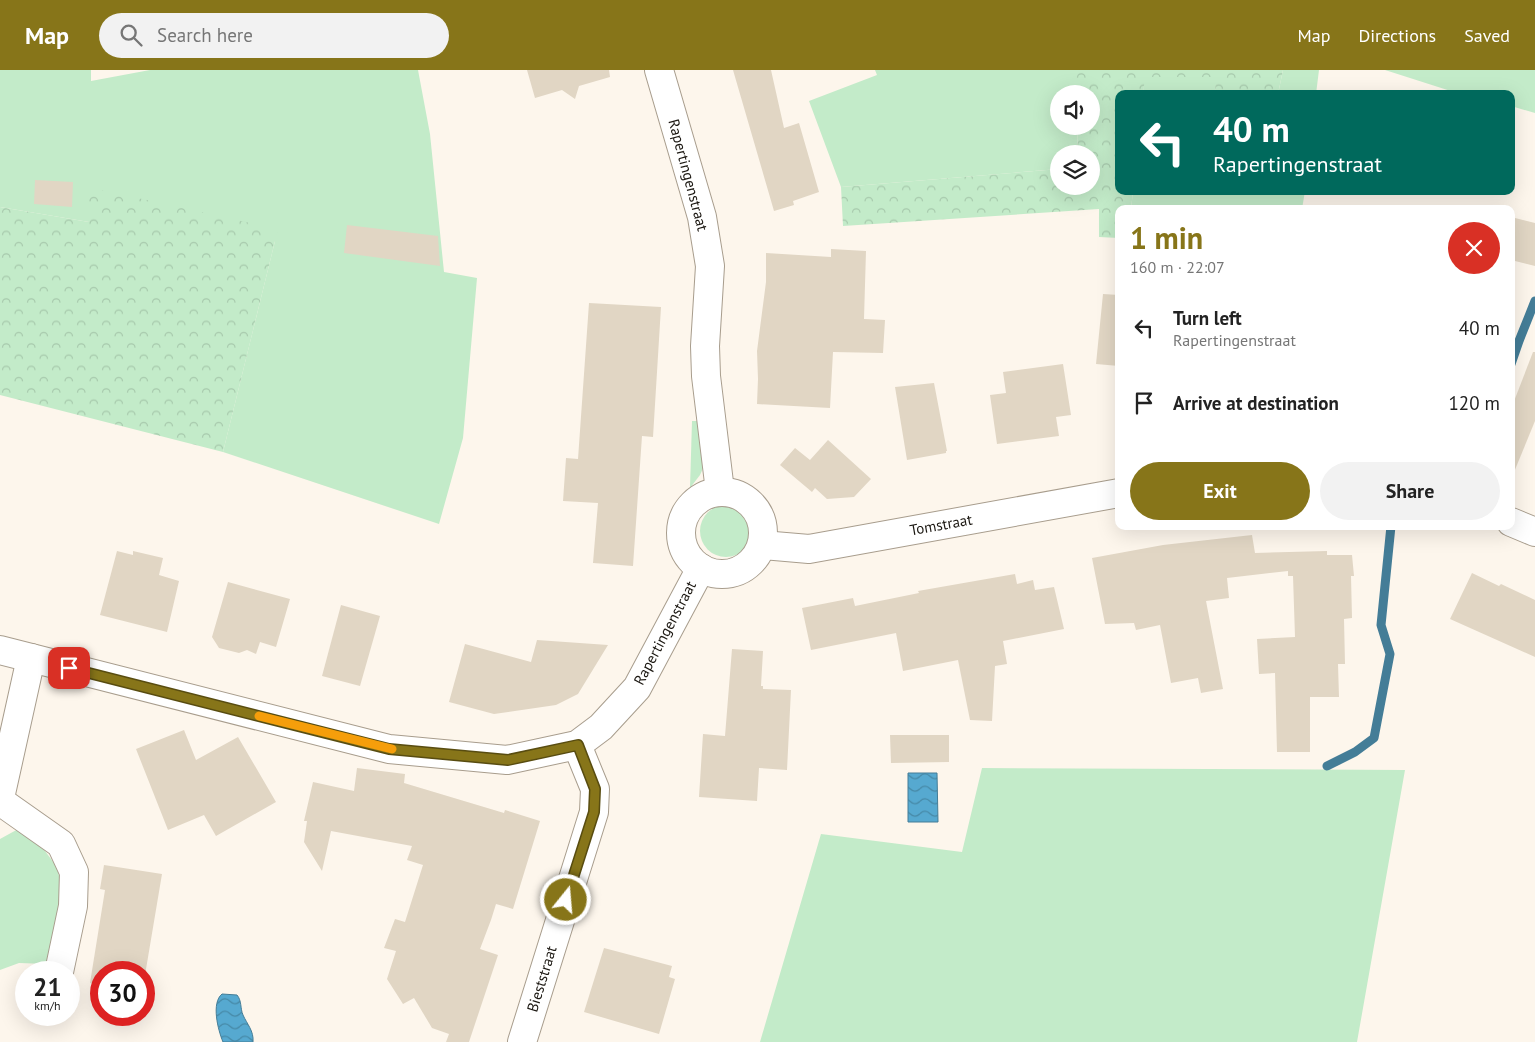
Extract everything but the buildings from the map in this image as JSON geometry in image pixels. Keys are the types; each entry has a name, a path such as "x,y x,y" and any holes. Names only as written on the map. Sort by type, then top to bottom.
{"street":[{"name":"Rapertingenstraat","path":"659,70 702,217 710,266 705,346 706,376 720,491"},
{"path":"720,491 739,495 757,510 762,523 762,544 756,556 746,566 736,572 714,573 700,568 691,559 684,547 682,527 688,510 700,499 720,491"},
{"name":"Tomstraat","path":"762,544 809,548 1115,494"},
{"path":"1515,524 1535,532"},
{"name":"Rapertingenstraat","path":"0,650 389,749 508,760 578,745 601,727 637,688 700,568"},
{"path":"31,658 0,799 60,844 74,872 73,906 61,961"},
{"name":"Bieststraat","path":"522,1042 594,812 595,789 578,745"}],"green space":[{"path":"0,70 91,70 91,81 150,70 418,70 430,134 444,272 477,278 463,438 439,524 223,452 275,241 89,188 89,222 0,207"},
{"path":"875,70 1076,70 1076,85 1050,85 1050,135 1077,135 1078,145 1050,145 1050,170 841,187 809,101 877,75"},
{"path":"1076,70 1283,70 1279,90 1215,90 1216,77 1145,77 1143,90 1115,90 1115,195 1133,195 1131,205 1115,205 1115,238 1099,237 1099,209 843,226 841,187 1050,170 1050,195 1100,195 1100,145 1078,145 1077,135 1100,135 1100,85 1076,85"},
{"path":"1283,70 1319,70 1316,90 1279,90"},
{"path":"1385,70 1535,70 1535,113 1515,107 1515,90 1448,90"},
{"path":"1144,77 1217,77 1215,90 1143,90"},
{"path":"88,187 278,229 223,452 0,395 0,207 89,222"},
{"path":"1133,195 1304,195 1303,205 1131,205"},
{"path":"692,421 699,421 705,464 700,475 690,488"},
{"path":"726,505 740,509 748,517 752,531 748,545 740,553 726,557 712,553 704,545 700,531 704,517 712,509"},
{"path":"982,768 1405,770 1357,1042 760,1042 821,834 962,852"},
{"path":"20,828 42,847 57,867 62,889 48,961 15,961 15,964 0,970 0,839"}],"water":[{"path":"908,773 937,773 938,822 908,822"},
{"path":"222,994 237,995 239,997 243,1015 251,1031 253,1042 223,1042 219,1031 216,1010"}],"waterway":[{"path":"1515,352 1535,301"},
{"path":"1327,766 1355,752 1374,738 1390,654 1381,625 1391,530"}],"slow traffic":[{"path":"259,716 392,749"}],"route":[{"path":"69,668 389,749 508,760 578,745 595,789 594,812 566,900"}]}
